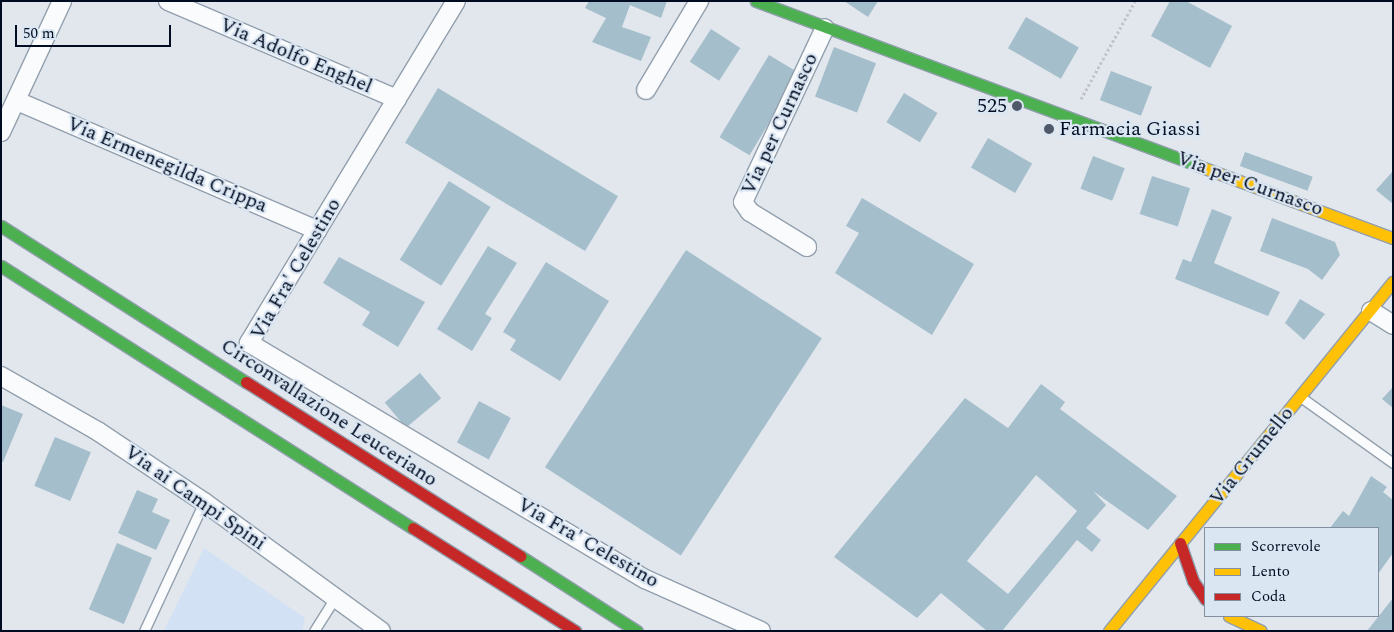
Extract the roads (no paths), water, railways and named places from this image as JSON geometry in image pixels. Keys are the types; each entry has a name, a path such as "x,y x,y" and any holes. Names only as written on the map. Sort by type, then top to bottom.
{"main road":[{"name":"Via per Curnasco","path":"756,1 1393,238"},
{"name":"Circonvallazione Leuceriano","path":"1,226 637,631"},
{"path":"1,266 575,631"},
{"name":"Via Grumello","path":"1109,631 1393,282"},
{"path":"78,331 351,488"},
{"path":"1180,543 1193,581 1204,598"},
{"path":"1231,617 1262,631"}],"street":[{"path":"1,132 62,1"},
{"name":"Via Adolfo Enghel","path":"168,1 397,99"},
{"name":"Via Fra' Celestino","path":"456,1 249,343 645,579 761,631"},
{"path":"646,90 700,1"},
{"name":"Via per Curnasco","path":"807,247 750,212 743,202 825,28"},
{"name":"Via Ermenegilda Crippa","path":"17,101 317,230"},
{"path":"1370,311 1393,325"},
{"name":"Via ai Campi Spini","path":"1,376 99,432 204,502 381,631"}],"lane":[{"name":"Via Grumello","path":"1300,397 1393,463"},
{"path":"144,631 204,502"},
{"path":"314,631 335,597"}],"place":[{"name":"525","path":"1017,106"},
{"name":"Farmacia Giassi","path":"1049,129"}]}
